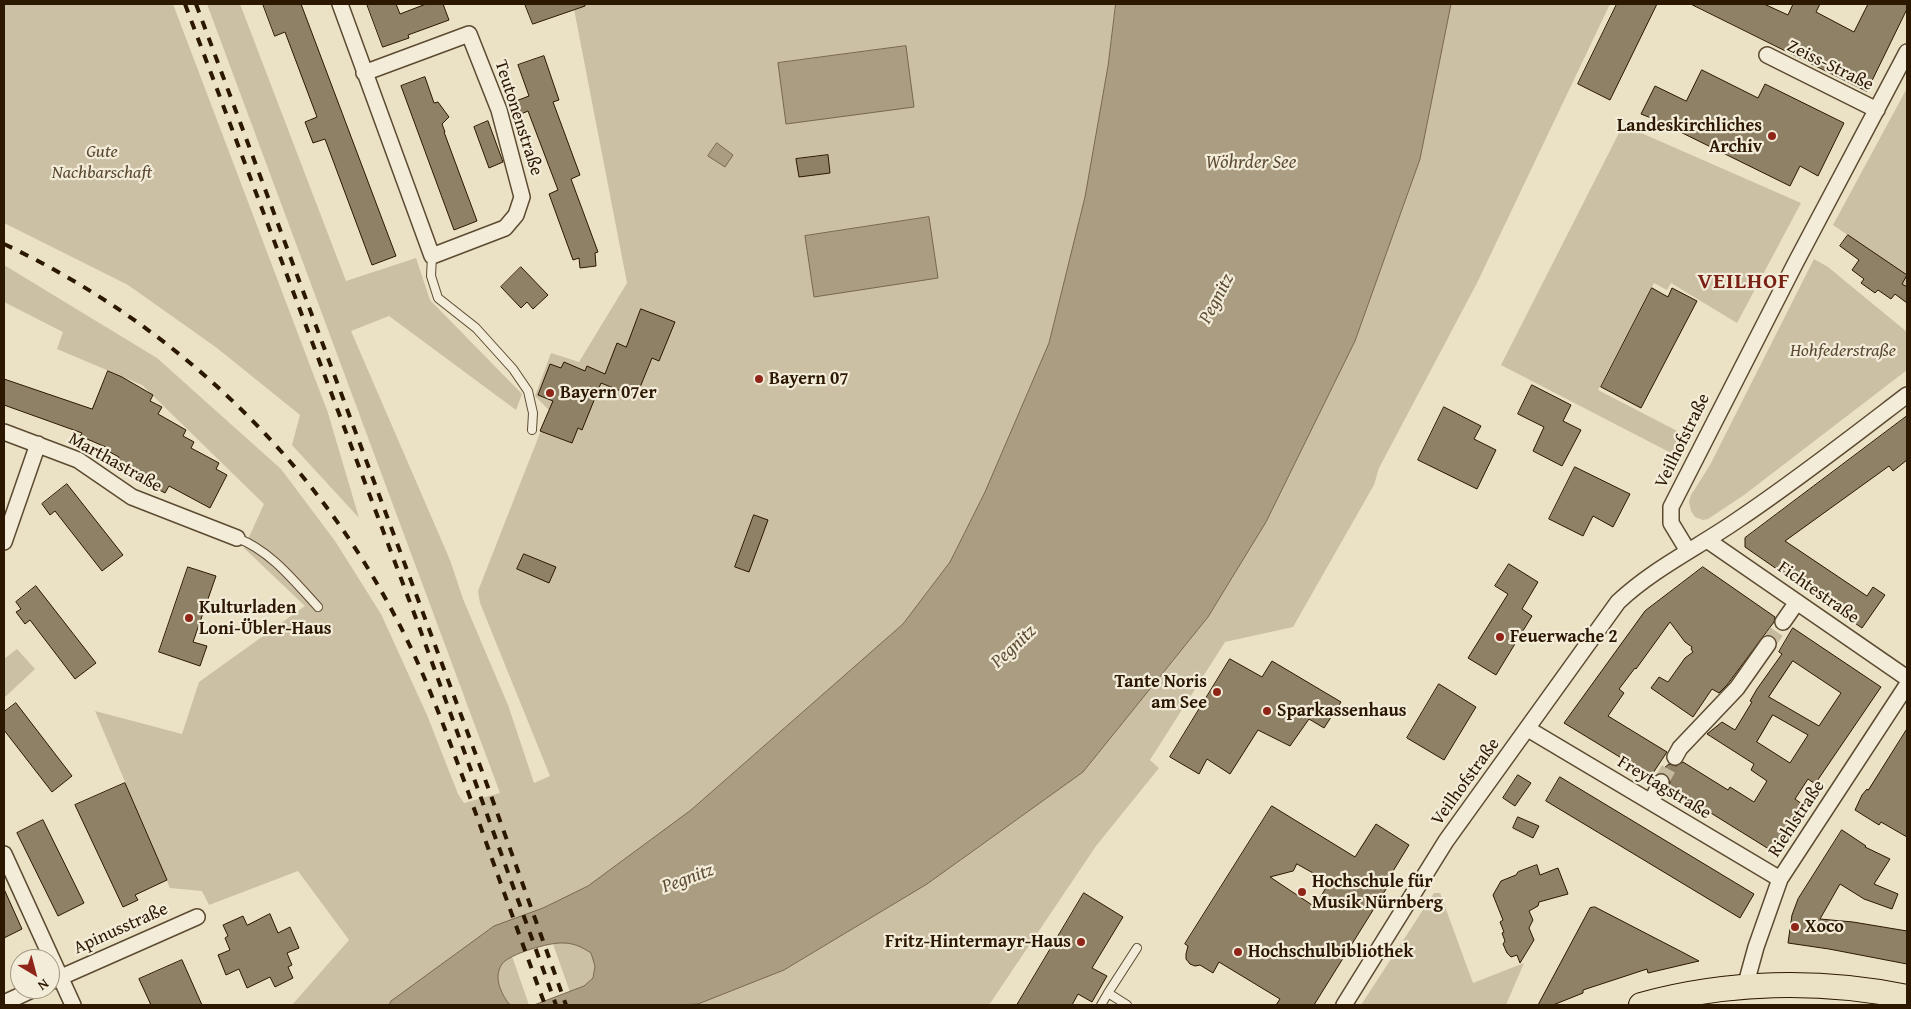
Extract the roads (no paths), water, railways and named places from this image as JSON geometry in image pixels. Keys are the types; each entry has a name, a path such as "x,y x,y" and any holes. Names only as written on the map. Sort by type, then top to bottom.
{"main road":[{"path":"1641,1005 1683,995 1745,987 1829,986 1907,997"},
{"path":"1719,1005 1745,987"}],"street":[{"path":"340,4 432,256"},
{"name":"Teutonenstraße","path":"364,72 470,34 499,110 522,197 516,215 505,228 432,256"},
{"name":"Veilhofstraße","path":"1344,1005 1446,841 1618,602 1637,585 1688,551 1671,523 1671,507 1907,52"},
{"name":"Zeiss-Straße","path":"1767,55 1877,110"},
{"path":"1688,551 1757,507 1907,395"},
{"name":"Marthastraße","path":"4,432 78,460 132,497 237,538"},
{"path":"4,542 38,444"},
{"name":"Fichtestraße","path":"1707,540 1907,678"},
{"path":"1783,622 1797,602"},
{"path":"1675,757 1680,748 1737,688 1768,644"},
{"name":"Riehlstraße","path":"1745,987 1756,947 1780,879 1907,685"},
{"name":"Freytagstraße","path":"1528,729 1780,879"},
{"path":"1651,802 1661,782"},
{"path":"4,854 43,949"},
{"name":"Apinusstraße","path":"60,977 197,917"},
{"path":"60,986 73,1005"}],"lane":[{"path":"432,256 431,276 438,298 476,328 513,369 528,392 533,412 532,430"},
{"path":"237,538 267,554 318,607"},
{"path":"1101,1005 1137,948"},
{"path":"1108,994 1127,1005"}],"water":[{"name":"Wöhrder See","path":"1116,4 1451,4 1420,159 1355,341 1266,522 1208,617 1083,772 927,884 784,970 698,1004 534,1005 584,986 593,978 595,966 591,953 581,947 567,943 557,943 513,956 502,964 498,974 499,985 509,1004 513,1005 389,1005 391,1001 494,926 543,908 588,886 691,810 903,624 950,562 985,492 1049,343 1085,197 1108,66"},
{"path":"906,46 914,107 786,124 778,63"},
{"path":"717,143 733,155 725,167 708,156"},
{"path":"929,217 938,278 814,297 805,236"}],"tunnel":[{"path":"1768,644 1783,622"},
{"path":"1661,782 1675,757"}],"railway":[{"path":"185,4 417,621 556,1005"},
{"path":"196,4 489,790 566,1005"},
{"path":"4,244 65,276 124,313 179,354 231,400 279,449 323,503 363,560 417,660 450,743 545,1005"}],"place":[{"name":"Landeskirchliches Archiv","path":"1772,136"},
{"name":"Bayern 07","path":"759,379"},
{"name":"Bayern 07er","path":"550,393"},
{"name":"Kulturladen Loni-Übler-Haus","path":"189,618"},
{"name":"Feuerwache 2","path":"1500,637"},
{"name":"Tante Noris am See","path":"1217,692"},
{"name":"Sparkassenhaus","path":"1267,711"},
{"name":"Hochschule für Musik Nürnberg","path":"1302,892"},
{"name":"Xoco","path":"1795,927"},
{"name":"Fritz-Hintermayr-Haus","path":"1081,942"},
{"name":"Hochschulbibliothek","path":"1238,952"}],"district":[{"name":"VEILHOF","path":"1744,282"}],"park label":[{"name":"Gute Nachbarschaft","path":"102,162"},
{"name":"Hohfederstraße","path":"1843,351"}],"water label":[{"name":"Pegnitz","path":"1217,299"},
{"name":"Pegnitz","path":"1014,647"},
{"name":"Pegnitz","path":"688,879"}]}
